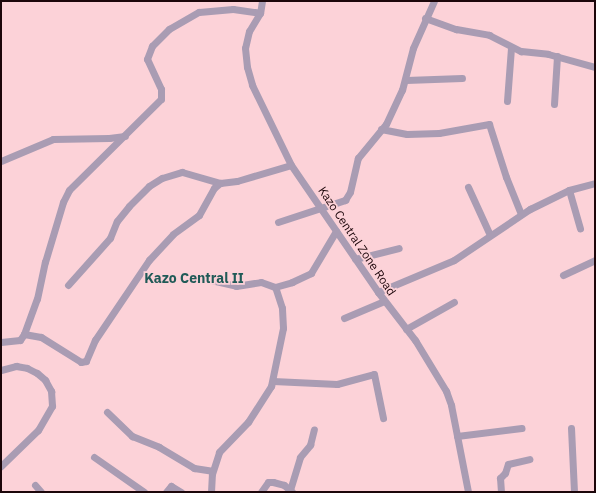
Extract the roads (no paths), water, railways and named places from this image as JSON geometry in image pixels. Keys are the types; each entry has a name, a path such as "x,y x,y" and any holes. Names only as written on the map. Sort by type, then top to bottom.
{"street":[{"name":"Kazo Central Zone Road","path":"262,1 260,13 249,31 245,48 247,67 261,103 291,165 384,301 430,363 446,391 468,492"},
{"path":"278,222 345,200 350,192 358,158 392,113 406,80 405,74 425,18 434,1"},
{"path":"1,342 20,340 24,334 37,299 45,262 65,196 72,187 161,99 161,89 147,59 152,46 169,29 199,12 233,9 260,13"},
{"path":"425,18 456,29 489,35 511,48 557,56 571,62 595,67"},
{"path":"507,101 511,48"},
{"path":"554,104 557,56"},
{"path":"406,80 462,78"},
{"path":"381,128 407,134 439,133 490,124 506,177 521,214"},
{"path":"1,161 53,139 109,138 125,136"},
{"path":"68,285 110,238 129,206 149,186 162,178 182,172 220,183 264,175 291,165"},
{"path":"24,334 41,337 81,362 86,361 95,340 149,260 174,234 199,215 214,188 220,183"},
{"path":"378,292 454,260 521,214 569,190 595,183"},
{"path":"468,187 490,235"},
{"path":"569,190 580,228"},
{"path":"211,280 236,286 261,282 275,287 311,273 336,232"},
{"path":"355,259 399,248"},
{"path":"563,275 595,260"},
{"path":"212,492 212,471 219,452 248,422 266,396 272,381 283,328 282,308 275,287"},
{"path":"344,318 384,301"},
{"path":"406,329 454,302"},
{"path":"1,370 16,366 27,368 37,374 45,380 51,391 52,406 38,430 1,466"},
{"path":"272,381 338,384 374,374 383,418"},
{"path":"107,412 132,436 159,447 194,468 212,471"},
{"path":"457,436 522,428"},
{"path":"571,428 574,492"},
{"path":"261,492 268,482 284,485 291,491 300,457 310,445 314,429"},
{"path":"94,457 144,492"},
{"path":"501,492 500,478 506,473 508,464 528,459"},
{"path":"35,485 41,492"},
{"path":"166,492 171,486 181,492"}],"district":[{"name":"Kazo Central II","path":"194,278"}]}
